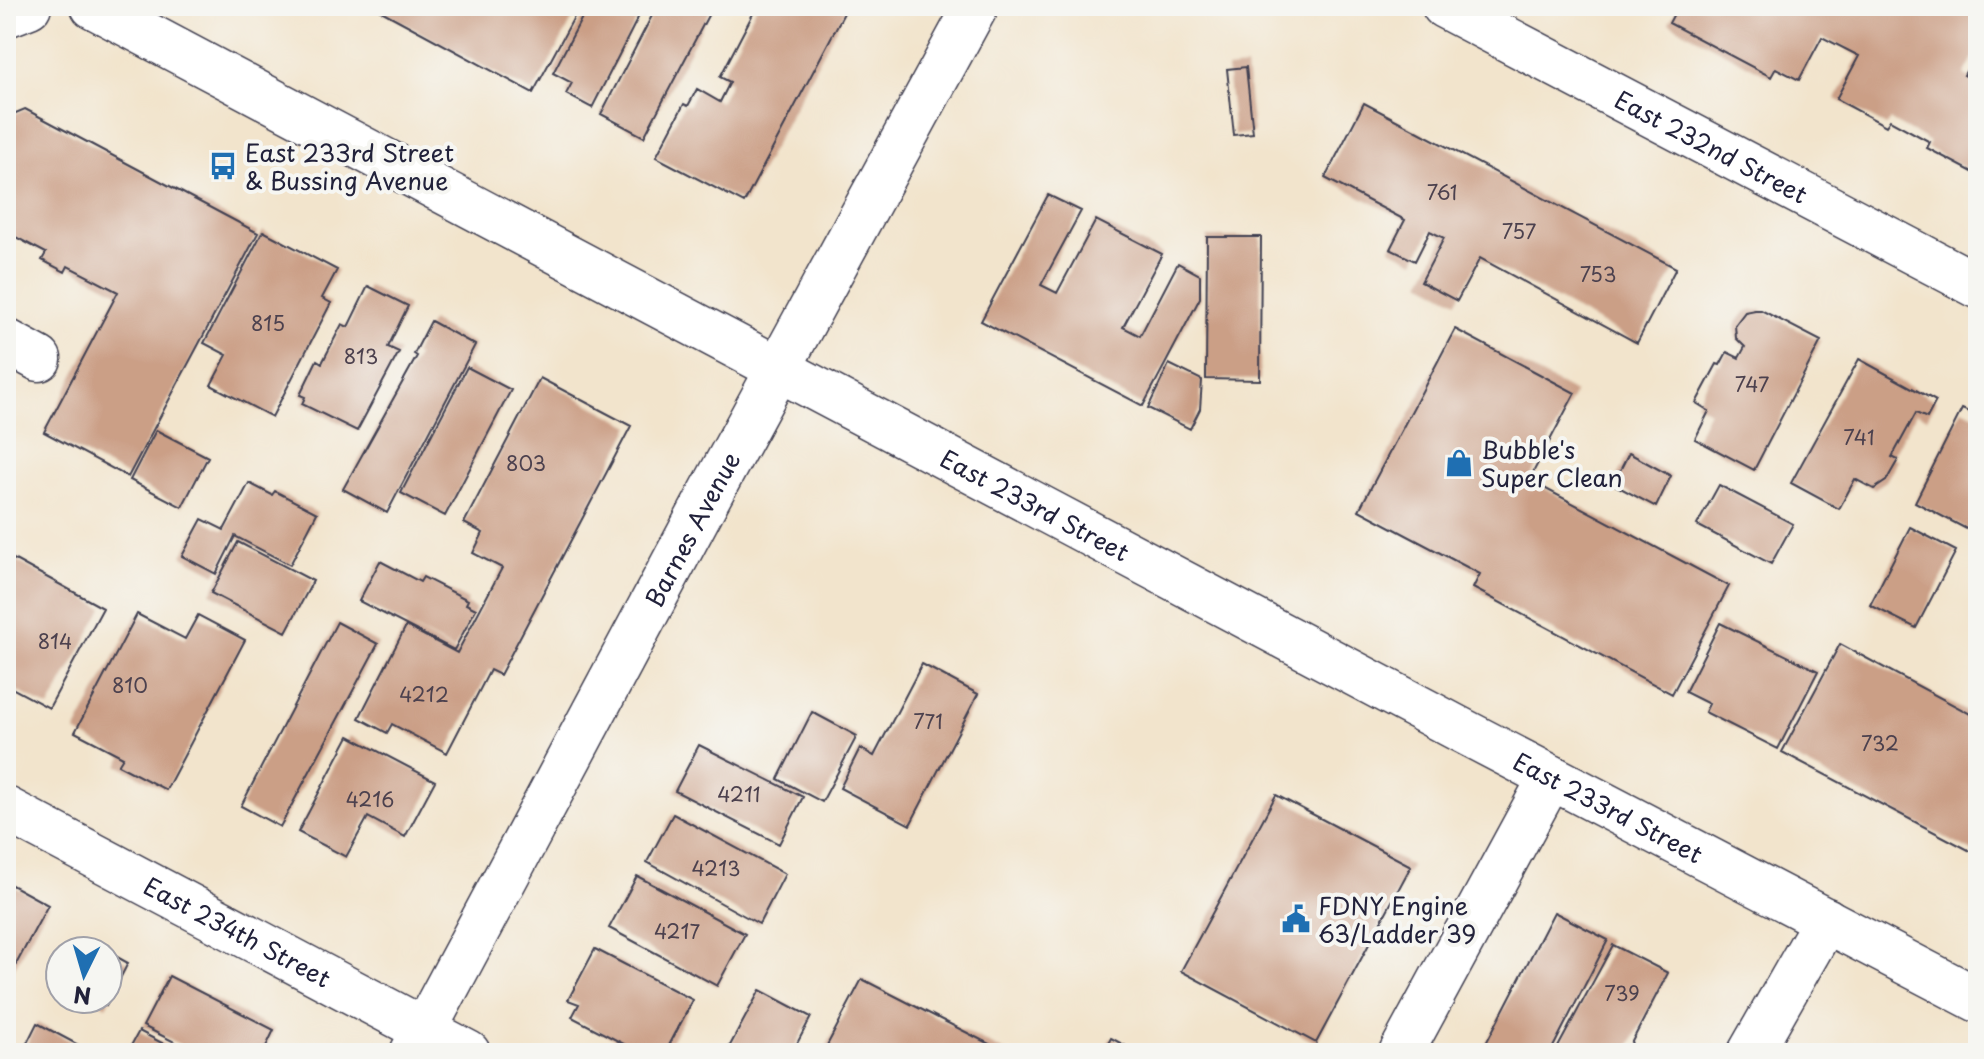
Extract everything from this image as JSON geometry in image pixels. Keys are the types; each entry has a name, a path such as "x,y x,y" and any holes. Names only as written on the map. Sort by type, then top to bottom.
{"street":[{"path":"6,15 29,6"},
{"name":"East 233rd Street","path":"93,6 1978,1000"},
{"name":"Barnes Avenue","path":"418,1041 778,368 976,6"},
{"name":"East 232nd Street","path":"1444,6 1978,286"},
{"path":"1401,1053 1551,777"},
{"name":"East 234th Street","path":"6,809 418,1041 468,1053"},
{"path":"1750,1053 1826,920"}],"building":[{"path":"372,6 580,6 533,93"},
{"path":"588,6 644,6 592,108 566,94 572,83 553,73"},
{"path":"657,6 713,6 644,137 601,114"},
{"path":"757,6 836,6 845,11 744,203 656,157 684,104 688,106 697,89 720,102 730,82 720,77"},
{"path":"1678,6 1978,6 1978,49 1964,75 1978,82 1978,175 1927,148 1930,142 1890,120 1886,126 1836,99 1859,56 1822,37 1799,80 1776,68 1771,77 1669,23"},
{"path":"1246,67 1253,133 1234,135 1227,69"},
{"path":"1364,103 1676,268 1637,343 1480,258 1457,301 1421,282 1444,238 1430,231 1415,261 1390,249 1405,220 1325,178"},
{"path":"25,109 258,233 128,477 44,432 118,292 68,266 65,272 42,260 46,253 6,232 6,117"},
{"path":"1048,195 1081,211 1041,285 1057,293 1096,220 1162,254 1123,327 1140,336 1178,263 1200,275 1200,298 1143,406 981,321"},
{"path":"263,231 337,270 322,298 331,303 272,417 211,385 227,355 204,343"},
{"path":"1207,237 1261,237 1260,380 1206,379"},
{"path":"368,286 408,306 388,347 399,352 357,431 302,404 305,397 300,395 317,360 322,363 342,324 348,327"},
{"path":"1761,310 1821,341 1754,470 1695,439 1709,411 1696,403 1727,352 1739,358 1745,347 1736,338 1735,325 1745,312"},
{"path":"431,321 475,345 387,513 343,489 417,356 414,354"},
{"path":"1455,329 1575,393 1529,480 1729,586 1672,694 1473,588 1480,574 1359,510"},
{"path":"1859,359 1936,401 1927,418 1916,413 1892,457 1898,460 1886,481 1874,489 1855,479 1839,509 1791,483"},
{"path":"1169,364 1202,380 1200,409 1190,429 1148,408"},
{"path":"467,367 511,390 445,516 401,493"},
{"path":"540,378 631,426 500,675 490,670 447,753 392,724 387,733 359,718 406,626 457,653 502,568 473,553 483,533 464,523"},
{"path":"1962,409 1978,416 1978,535 1915,502"},
{"path":"156,430 208,457 182,507 130,480"},
{"path":"1629,453 1671,476 1656,507 1613,484"},
{"path":"249,483 272,495 275,491 317,513 290,565 235,536 216,574 182,556 202,519 224,530"},
{"path":"1719,485 1793,524 1771,564 1697,525"},
{"path":"1910,527 1956,551 1916,628 1870,605"},
{"path":"238,542 313,581 286,632 211,593"},
{"path":"6,555 103,608 49,708 6,685"},
{"path":"380,561 420,582 423,577 468,600 466,604 476,609 454,650 359,601"},
{"path":"137,614 185,639 198,615 245,640 166,790 118,765 123,757 75,732"},
{"path":"337,622 378,644 280,827 241,806"},
{"path":"1720,623 1818,671 1778,749 1705,712 1709,704 1685,692"},
{"path":"1840,644 1978,718 1978,855 1782,752"},
{"path":"922,664 978,694 910,825 840,788 860,748 874,756"},
{"path":"812,712 857,736 822,802 778,779"},
{"path":"349,736 435,781 405,837 368,817 346,857 298,832"},
{"path":"699,745 803,797 779,844 675,791"},
{"name":"FDNY Engine 63/Ladder 39","path":"1276,795 1411,866 1316,1043 1181,971"},
{"path":"673,814 785,874 759,924 647,862"},
{"path":"637,876 745,934 717,986 609,928"},
{"path":"6,882 48,905 6,983"},
{"path":"1554,912 1608,940 1550,1053 1481,1053"},
{"path":"1613,945 1668,973 1626,1053 1564,1053 1565,1050 1558,1047"},
{"path":"595,949 693,1000 665,1053 641,1053 572,1017 579,1004 568,1000"},
{"path":"169,976 274,1030 263,1053 196,1053 143,1026"},
{"path":"862,979 942,1020 1007,1053 823,1053"},
{"path":"760,990 811,1017 792,1053 726,1053"},
{"path":"37,1023 84,1048 81,1053 36,1053 25,1047"},
{"path":"139,1031 181,1053 127,1053"},
{"path":"1111,1038 1139,1053 1103,1053"}],"place":[{"name":"East 233rd Street & Bussing Avenue","path":"223,166"},
{"name":"Bubble's Super Clean","path":"1459,463"},
{"name":"FDNY Engine 63/Ladder 39","path":"1296,919"}]}
